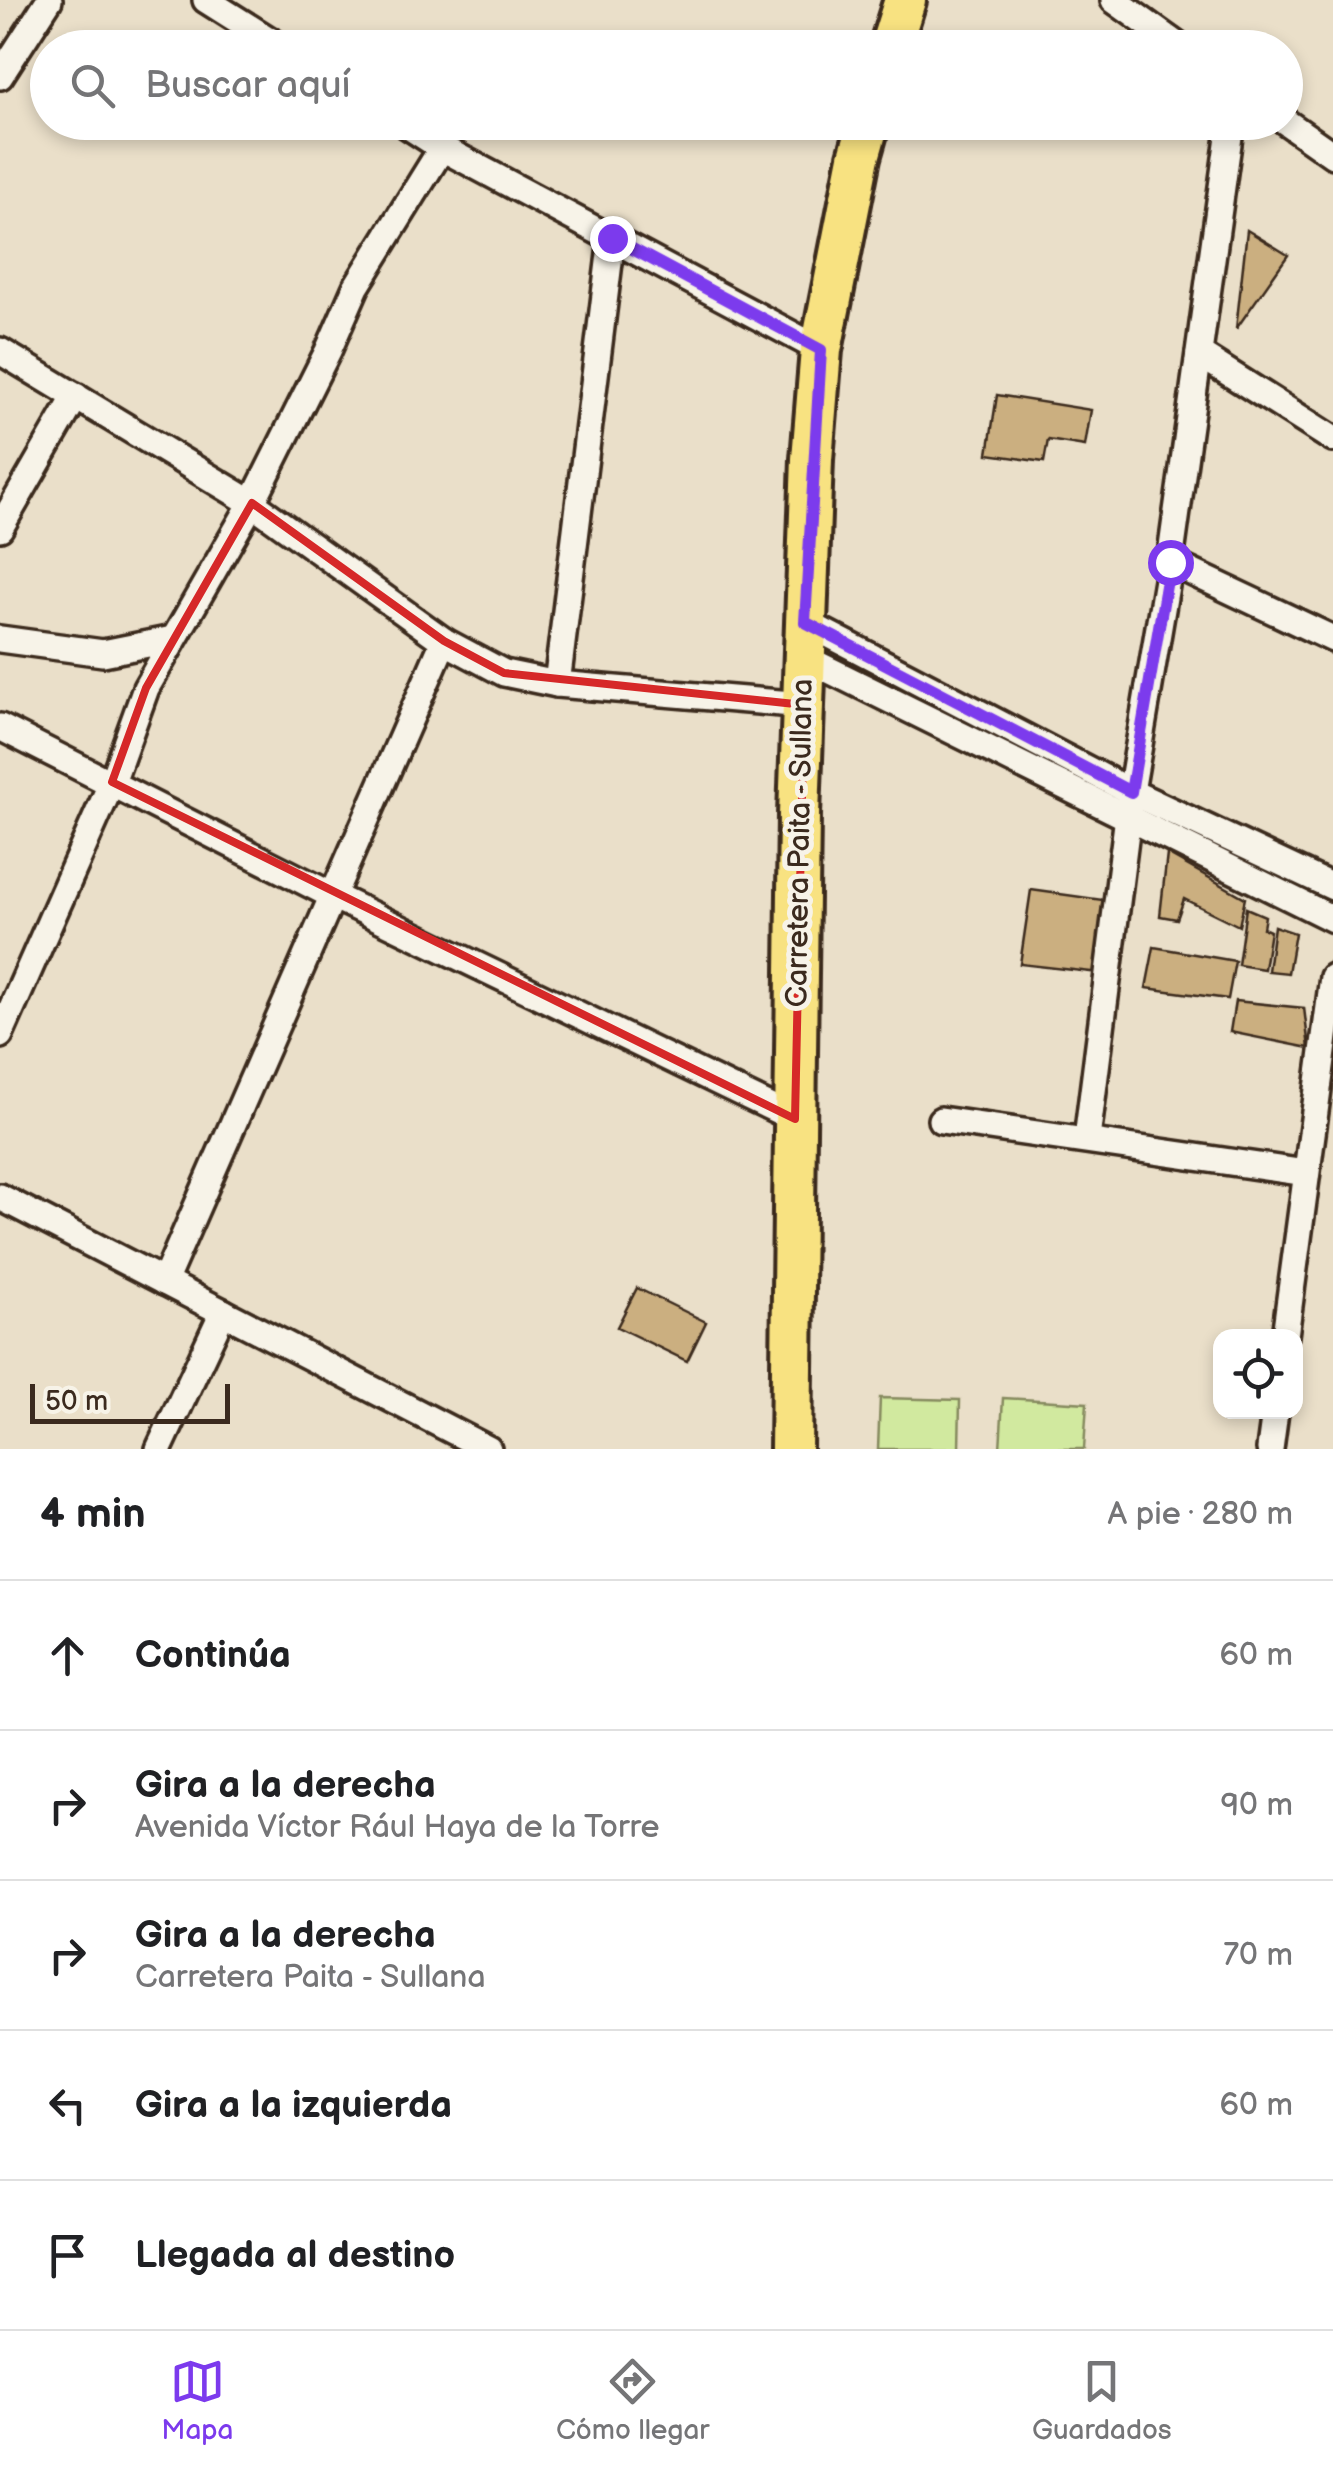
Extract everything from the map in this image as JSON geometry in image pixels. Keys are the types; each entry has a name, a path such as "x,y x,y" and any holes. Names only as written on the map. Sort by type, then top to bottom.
{"main road":[{"path":"894,30 901,2"},
{"name":"Carretera Paita - Sullana","path":"791,1449 798,816 804,640 821,350 864,140"}],"street":[{"path":"0,76 49,0"},
{"path":"206,0 254,30"},
{"path":"1114,0 1156,30"},
{"path":"1303,133 1331,151"},
{"path":"430,140 821,350"},
{"path":"1087,1139 1129,805 1170,562 1228,140"},
{"path":"0,1035 112,782 146,688 252,503 356,287 442,148"},
{"path":"558,684 612,238"},
{"path":"0,351 252,503 444,641 504,674 558,684 804,706"},
{"path":"1199,354 1333,440"},
{"path":"0,528 76,396"},
{"path":"1170,562 1333,639"},
{"path":"0,639 103,653 173,639"},
{"path":"804,640 1129,805 1333,919"},
{"path":"164,1282 444,641"},
{"path":"0,727 333,896 795,1119"},
{"path":"1129,805 1333,887"},
{"path":"1285,1329 1333,977"},
{"path":"941,1120 1306,1173"},
{"path":"0,1197 488,1449"},
{"path":"159,1449 223,1312"},
{"path":"1270,1449 1274,1419"}],"highlighted area":[{"path":"252,503 444,641 504,673 804,705 795,1119 112,782 146,688"}],"green space":[{"path":"880,1398 960,1400 959,1449 878,1449"},
{"path":"1003,1398 1087,1403 1084,1449 1000,1449"}],"building":[{"path":"1247,230 1288,255 1236,329"},
{"path":"997,395 1091,410 1085,446 1048,440 1044,462 988,454"},
{"path":"1167,854 1245,898 1239,926 1184,899 1177,919 1160,916"},
{"path":"1031,890 1110,901 1100,973 1020,964"},
{"path":"1246,908 1265,916 1263,928 1270,931 1264,969 1238,965"},
{"path":"1274,926 1295,933 1288,973 1268,971"},
{"path":"1154,947 1235,961 1228,999 1146,988"},
{"path":"1235,1001 1304,1008 1309,1048 1230,1032"},
{"path":"637,1288 706,1322 687,1361 617,1327"}],"route":[{"path":"612,238 821,350 805,622 1131,792 1170,562"}]}
